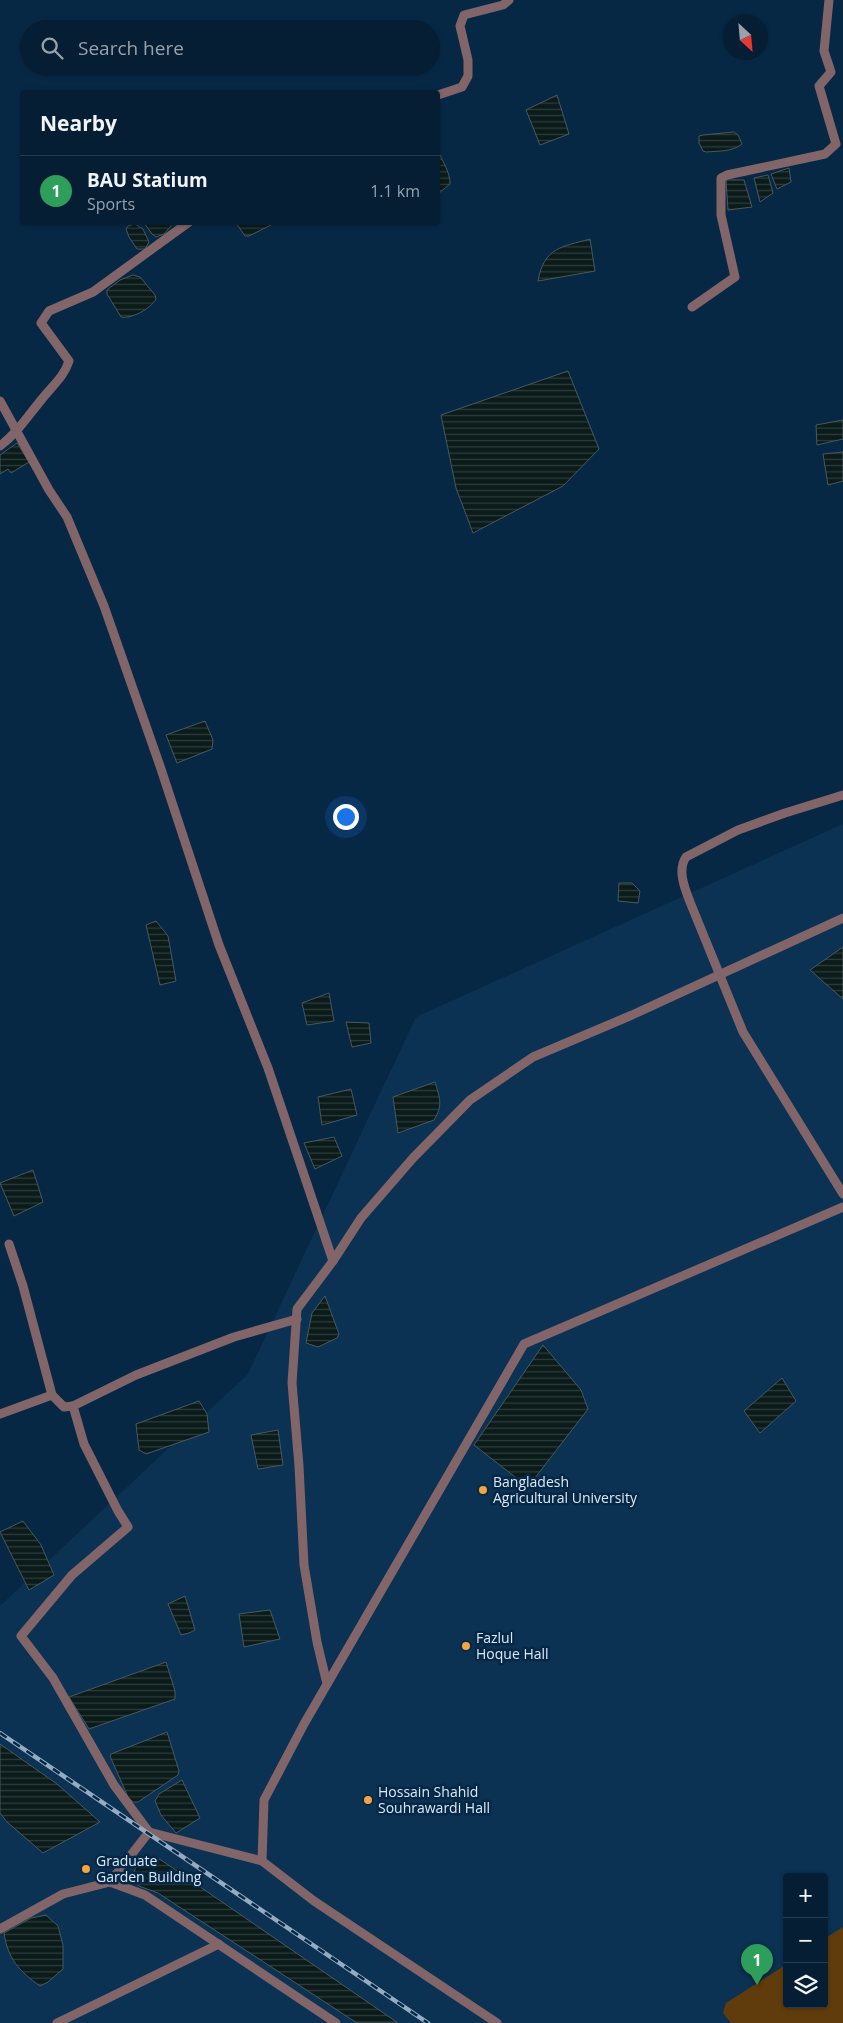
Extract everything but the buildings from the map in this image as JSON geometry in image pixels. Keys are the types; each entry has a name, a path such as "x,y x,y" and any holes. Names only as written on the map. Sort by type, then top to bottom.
{"street":[{"path":"440,94 462,87 468,76 468,60 460,26 464,15 503,5 509,0"},
{"path":"692,307 735,277 721,215 721,178 825,154 836,144 819,86 831,72 824,51 829,0"},
{"path":"0,446 16,433 42,398 66,372 69,361 41,323 49,310 93,292 185,225"},
{"path":"0,401 48,490 67,517 104,606 160,766 219,945 268,1068 333,1261"},
{"path":"843,796 785,812 738,830 686,857 683,862 685,890 743,1032 843,1194"},
{"path":"327,1684 317,1642 304,1565 292,1382 297,1309 333,1261 361,1218 413,1158 470,1100 533,1057 632,1015 843,918"},
{"path":"262,1861 264,1800 327,1684 524,1344 843,1207"},
{"path":"9,1244 25,1295 52,1396 64,1406 73,1406 136,1375 234,1337 296,1319"},
{"path":"0,1414 52,1396"},
{"path":"73,1406 84,1444 128,1527 72,1574 21,1636 53,1678 114,1785 148,1832 262,1861 321,1906 497,2023"},
{"path":"110,1882 148,1832"},
{"path":"0,1929 62,1894 110,1882 145,1895 332,2022"},
{"path":"57,2023 219,1944"}],"shaded area":[{"path":"557,95 569,134 540,145 526,110"},
{"path":"734,132 738,135 742,144 738,147 725,151 706,152 703,151 699,143 699,136"},
{"path":"440,155 448,171 450,184 440,192"},
{"path":"789,168 791,182 777,189 771,174"},
{"path":"768,175 773,193 760,202 754,178"},
{"path":"726,180 744,180 752,207 728,210"},
{"path":"137,225 143,229 149,242 145,249 137,249 129,237 126,229 128,226"},
{"path":"145,225 171,225 164,234 156,237"},
{"path":"237,225 271,225 249,236 245,236"},
{"path":"590,239 595,271 538,281 545,261 556,250"},
{"path":"133,275 140,277 155,295 156,299 150,306 140,312 121,317 107,294 107,290 120,280"},
{"path":"568,371 599,449 563,486 473,533 456,488 441,415"},
{"path":"843,420 843,439 817,445 816,425"},
{"path":"17,443 29,462 11,473 8,469 0,474 0,455"},
{"path":"843,452 843,481 828,485 823,454"},
{"path":"205,721 213,740 212,749 177,763 166,735"},
{"name":"Bangladesh Agricultural University","path":"843,824 843,2023 0,2023 0,1606 248,1374 416,1017"},
{"path":"619,883 632,883 640,891 638,903 618,901"},
{"path":"156,921 168,936 176,981 160,985 146,925"},
{"path":"843,947 843,999 810,970"},
{"path":"329,993 334,1021 307,1025 302,1003"},
{"path":"346,1022 369,1023 371,1043 352,1047"},
{"path":"435,1082 440,1102 439,1110 434,1120 398,1133 393,1097"},
{"path":"351,1089 357,1115 322,1125 318,1097"},
{"path":"334,1137 342,1156 315,1169 304,1143"},
{"path":"33,1170 43,1202 14,1216 0,1183"},
{"path":"325,1296 339,1334 337,1338 318,1347 306,1343 312,1313"},
{"path":"543,1345 581,1390 588,1409 528,1487 474,1445"},
{"path":"782,1378 796,1401 760,1433 744,1411"},
{"path":"199,1401 207,1414 209,1432 146,1454 139,1450 136,1424"},
{"path":"278,1430 283,1465 258,1469 251,1435"},
{"path":"23,1521 41,1545 54,1575 29,1590 0,1532"},
{"path":"185,1596 195,1630 181,1635 168,1604"},
{"path":"270,1610 280,1639 244,1647 239,1614"},
{"path":"166,1662 175,1691 175,1699 89,1729 69,1697"},
{"path":"167,1732 179,1771 178,1775 138,1802 133,1802 128,1797 110,1756"},
{"path":"0,1744 57,1784 100,1822 43,1853 7,1822 0,1813"},
{"path":"182,1780 200,1818 176,1833 161,1815 155,1801 159,1794"},
{"path":"148,1856 161,1860 398,2023 357,2023 158,1893 139,1886 132,1879 135,1869"},
{"path":"46,1915 58,1926 63,1945 63,1969 48,1982 40,1986 16,1964 8,1950 4,1933 31,1918"},
{"path":"843,1927 843,2023 731,2023 723,2013 726,2003 783,1967 783,2008 828,2008 828,1936"}],"railway":[{"path":"0,1733 428,2023"}],"place":[{"name":"Bangladesh Agricultural University","path":"483,1490"},
{"name":"Fazlul Hoque Hall","path":"466,1646"},
{"name":"Hossain Shahid Souhrawardi Hall","path":"368,1800"},
{"name":"Graduate Garden Building","path":"86,1869"},
{"name":"BAU Statium","path":"757,1985"}]}
